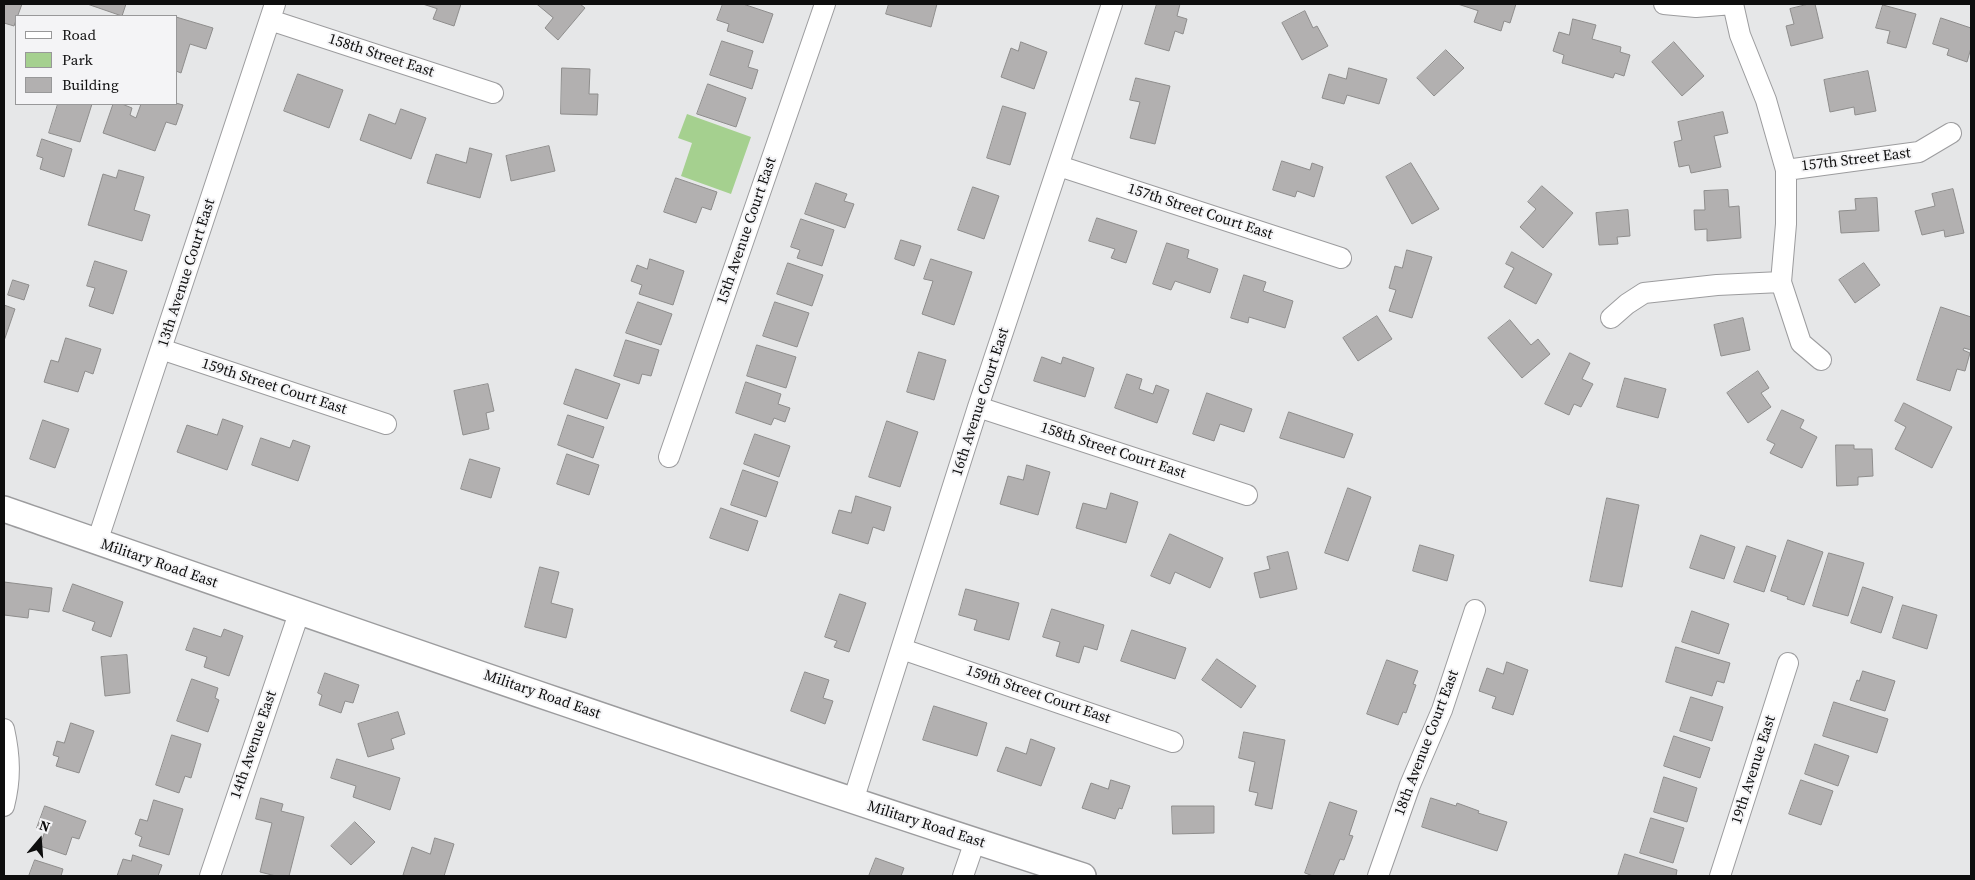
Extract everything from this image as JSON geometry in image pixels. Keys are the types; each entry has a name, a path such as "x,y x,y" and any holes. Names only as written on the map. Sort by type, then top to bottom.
{"street":[{"name":"15th Avenue Court East","path":"669,457 825,4"},
{"name":"16th Avenue Court East","path":"854,801 978,406 1112,4"},
{"path":"1664,4 1696,7 1733,4 1740,35 1766,100 1786,170 1786,224 1781,282 1801,343 1821,360"},
{"name":"158th Street East","path":"272,12 493,93"},
{"name":"13th Avenue Court East","path":"97,542 272,12"},
{"name":"157th Street East","path":"1786,170 1913,154 1920,152 1951,133"},
{"name":"157th Street Court East","path":"1059,166 1341,258"},
{"path":"1612,318 1627,304 1644,293 1717,284 1781,282"},
{"name":"159th Street Court East","path":"162,349 386,424"},
{"name":"158th Street Court East","path":"978,406 1248,495"},
{"name":"Military Road East","path":"4,509 299,613 854,801 1083,876"},
{"name":"18th Avenue Court East","path":"1378,876 1410,785 1442,710 1475,610"},
{"name":"14th Avenue East","path":"210,876 299,613"},
{"name":"159th Street Court East","path":"902,649 1173,742"},
{"name":"19th Avenue East","path":"1720,876 1788,663"},
{"path":"4,729 10,769 9,787 4,806"},
{"path":"964,876 975,841"}],"green space":[{"path":"687,114 751,137 731,194 681,176 692,143 678,138"}],"building":[{"path":"4,4 22,4 18,15 15,15 14,26 4,23"},
{"path":"91,4 126,4 122,15"},
{"path":"423,4 461,4 454,26 433,19 437,9"},
{"path":"537,4 580,4 585,8 558,40 545,28 553,18"},
{"path":"723,4 743,4 773,14 763,43 727,31 729,24 717,20"},
{"path":"889,4 937,4 931,27 886,14"},
{"path":"1157,4 1180,4 1177,16 1187,19 1183,34 1175,31 1169,51 1145,44"},
{"path":"1458,4 1516,4 1510,23 1504,21 1501,31 1474,22 1478,11"},
{"path":"1815,4 1823,38 1791,46 1786,26 1794,24 1790,9"},
{"path":"1883,5 1916,14 1906,48 1887,43 1890,31 1876,28"},
{"path":"1305,11 1313,28 1317,26 1328,46 1302,60 1282,23"},
{"path":"178,18 213,28 206,49 190,44 181,73 178,72"},
{"path":"1941,18 1971,28 1971,48 1967,62 1947,55 1949,49 1933,44"},
{"path":"1573,19 1596,25 1592,39 1621,47 1620,52 1630,55 1624,76 1615,73 1613,78 1562,63 1564,55 1553,51 1559,32 1569,35"},
{"path":"722,41 753,51 748,67 758,70 752,89 710,75"},
{"path":"1021,42 1047,52 1034,89 1001,77 1011,48 1018,51"},
{"path":"1674,42 1704,76 1682,96 1652,62"},
{"path":"1446,50 1464,68 1434,96 1417,78"},
{"path":"562,68 590,69 589,94 598,94 597,115 561,114"},
{"path":"1349,68 1387,79 1379,104 1347,95 1344,104 1322,98 1329,74 1346,79"},
{"path":"1868,71 1876,111 1855,115 1854,107 1830,112 1824,80"},
{"path":"298,74 343,90 329,128 284,111"},
{"path":"1136,78 1170,86 1155,144 1130,138 1140,102 1130,100"},
{"path":"708,84 746,98 736,127 697,114"},
{"path":"58,105 92,105 80,142 49,133"},
{"path":"113,105 124,105 132,108 130,115 136,118 141,105 183,105 176,125 166,122 155,151 103,133"},
{"path":"1003,106 1026,113 1010,165 987,158"},
{"path":"401,109 426,118 411,159 360,140 369,114 395,124"},
{"path":"1723,112 1728,133 1714,136 1721,167 1691,173 1689,165 1679,167 1674,142 1682,140 1678,122"},
{"path":"42,139 72,149 64,177 40,169 43,158 37,156"},
{"path":"549,146 555,171 511,181 506,156"},
{"path":"470,148 492,154 480,198 427,183 436,154 466,163"},
{"path":"1282,161 1310,170 1312,163 1323,167 1314,197 1297,191 1295,197 1273,190"},
{"path":"1411,163 1439,209 1412,224 1386,177"},
{"path":"119,170 144,177 134,210 150,215 142,241 88,225 103,174 116,178"},
{"path":"676,178 717,192 711,210 702,207 696,223 664,212"},
{"path":"816,183 847,194 844,201 854,204 845,228 805,214"},
{"path":"1542,186 1573,213 1543,248 1520,227 1536,209 1528,202"},
{"path":"973,187 999,196 984,239 958,230"},
{"path":"1953,189 1964,233 1945,237 1944,230 1922,235 1915,211 1935,206 1932,194"},
{"path":"1728,190 1729,207 1739,206 1741,238 1707,241 1707,229 1695,230 1694,210 1705,210 1704,191"},
{"path":"1877,198 1879,231 1841,233 1839,211 1856,210 1855,199"},
{"path":"1628,210 1630,236 1617,237 1618,244 1599,245 1596,213"},
{"path":"1097,218 1137,231 1126,263 1111,258 1115,249 1089,241"},
{"path":"801,219 834,230 822,266 797,258 800,250 791,247"},
{"path":"901,240 921,246 914,266 895,259"},
{"path":"1167,243 1189,250 1187,258 1218,269 1210,293 1175,281 1171,290 1153,284"},
{"path":"1407,250 1432,257 1412,318 1389,311 1396,290 1389,288 1395,266 1402,268"},
{"path":"1512,252 1552,274 1536,304 1504,287 1514,268 1506,264"},
{"path":"650,259 684,271 673,305 639,294 642,285 631,281 637,265 647,269"},
{"path":"931,259 972,272 954,325 922,314 933,281 924,279"},
{"path":"95,261 127,271 113,314 89,306 95,288 87,286"},
{"path":"788,263 823,275 812,306 777,294"},
{"path":"1864,263 1880,285 1855,303 1839,280"},
{"path":"1244,275 1266,282 1263,291 1293,301 1285,328 1249,317 1248,323 1231,318"},
{"path":"13,280 29,285 24,300 8,295"},
{"path":"638,302 672,314 661,345 626,333"},
{"path":"775,302 809,313 797,347 763,336"},
{"path":"4,305 15,309 4,341"},
{"path":"1941,307 1971,317 1971,350 1964,348 1963,350 1970,353 1965,371 1957,369 1950,391 1917,380"},
{"path":"1377,316 1392,339 1358,361 1343,338"},
{"path":"1743,318 1750,350 1721,356 1714,325"},
{"path":"1510,320 1531,345 1538,339 1550,354 1522,378 1488,338"},
{"path":"66,338 101,349 93,374 85,371 78,392 44,382 51,360 58,362"},
{"path":"626,340 659,350 651,376 642,374 639,384 614,376"},
{"path":"757,345 796,357 786,388 747,376"},
{"path":"919,352 946,360 934,400 907,392"},
{"path":"1570,353 1590,363 1582,379 1593,384 1581,407 1574,404 1569,415 1545,404"},
{"path":"1042,357 1061,364 1063,357 1094,368 1085,397 1034,381"},
{"path":"576,369 620,384 607,419 564,404"},
{"path":"1758,371 1769,388 1761,393 1771,407 1748,423 1727,393"},
{"path":"1127,374 1142,379 1139,389 1153,394 1156,385 1169,390 1157,423 1115,408"},
{"path":"1625,378 1666,389 1658,418 1617,407"},
{"path":"746,382 781,394 778,404 790,408 785,422 774,418 771,425 736,413"},
{"path":"488,384 494,411 486,413 489,429 463,435 454,391"},
{"path":"1207,393 1252,409 1244,432 1220,424 1214,441 1193,434"},
{"path":"1904,403 1952,427 1932,468 1895,449 1906,427 1895,421"},
{"path":"1782,410 1804,420 1800,428 1817,437 1802,468 1770,453 1775,444 1767,440"},
{"path":"1289,412 1353,434 1344,458 1280,438"},
{"path":"568,415 604,427 593,458 558,445"},
{"path":"223,419 243,426 227,470 177,452 187,425 217,435"},
{"path":"43,420 69,429 55,468 30,459"},
{"path":"887,421 918,432 900,487 869,477"},
{"path":"755,434 790,446 779,477 744,464"},
{"path":"261,438 290,448 293,440 310,446 298,481 252,465"},
{"path":"1836,445 1854,445 1854,449 1872,449 1873,476 1858,477 1858,485 1837,486"},
{"path":"567,454 599,465 589,495 557,484"},
{"path":"470,459 500,468 491,498 461,489"},
{"path":"1027,465 1050,472 1038,515 1000,504 1008,476 1023,480"},
{"path":"743,470 778,482 766,517 731,505"},
{"path":"1348,488 1371,497 1348,561 1325,553"},
{"path":"1111,493 1138,502 1126,543 1076,528 1083,503 1106,509"},
{"path":"856,496 891,507 884,531 873,527 868,544 832,533 839,510 851,513"},
{"path":"1607,498 1639,505 1622,587 1590,581"},
{"path":"721,508 758,521 748,551 710,538"},
{"path":"1170,534 1223,558 1210,588 1175,572 1170,584 1151,576"},
{"path":"1701,535 1735,547 1724,579 1690,568"},
{"path":"1788,540 1823,552 1804,605 1771,591"},
{"path":"1420,545 1454,555 1447,581 1413,571"},
{"path":"1747,546 1776,556 1764,592 1734,582"},
{"path":"1288,552 1297,589 1260,598 1254,573 1270,569 1267,557"},
{"path":"1829,553 1864,563 1848,616 1813,606"},
{"path":"540,567 559,572 551,603 573,609 566,638 525,627"},
{"path":"4,582 52,588 49,612 29,609 28,618 4,615"},
{"path":"73,584 123,602 111,637 92,630 95,622 63,611"},
{"path":"1863,587 1893,597 1881,633 1851,623"},
{"path":"966,589 1019,603 1009,640 974,630 977,620 959,615"},
{"path":"840,594 866,603 849,652 834,647 837,641 825,637"},
{"path":"1903,605 1937,615 1927,649 1893,638"},
{"path":"1052,609 1104,625 1097,650 1084,646 1079,663 1056,656 1060,642 1043,637"},
{"path":"1692,611 1729,624 1719,654 1682,642"},
{"path":"194,628 221,637 224,629 243,636 229,676 204,667 207,657 186,650"},
{"path":"1132,630 1186,648 1175,679 1121,661"},
{"path":"1676,647 1730,663 1724,683 1717,681 1712,696 1666,682"},
{"path":"127,655 130,693 105,696 101,657"},
{"path":"1217,659 1256,686 1241,708 1202,680"},
{"path":"1387,660 1418,671 1413,684 1416,685 1406,713 1403,712 1398,725 1367,714"},
{"path":"1507,662 1528,670 1513,715 1492,708 1496,697 1479,691 1487,668 1503,674"},
{"path":"1863,671 1895,681 1885,711 1850,700 1857,680 1859,681"},
{"path":"805,672 829,680 823,698 833,701 825,724 791,711"},
{"path":"325,673 359,685 353,703 345,701 341,713 319,705 322,695 318,693"},
{"path":"192,679 218,688 215,698 219,700 208,732 177,721"},
{"path":"1691,697 1723,707 1712,741 1680,731"},
{"path":"1834,702 1888,719 1877,753 1823,736"},
{"path":"934,706 987,723 977,756 923,740"},
{"path":"398,712 405,734 391,739 394,749 368,757 358,724"},
{"path":"71,723 94,731 79,773 56,766 59,757 53,755 57,741 64,743"},
{"path":"1244,732 1285,740 1272,809 1255,805 1258,793 1249,791 1255,762 1239,758"},
{"path":"172,735 201,744 191,778 185,776 179,793 156,785"},
{"path":"1674,736 1710,748 1700,778 1664,766"},
{"path":"1031,739 1055,748 1041,786 997,771 1006,747 1026,754"},
{"path":"1815,744 1849,756 1838,786 1805,774"},
{"path":"337,759 400,778 390,810 353,797 356,786 331,778"},
{"path":"1664,777 1697,788 1687,822 1654,812"},
{"path":"1111,780 1130,786 1122,809 1119,808 1115,819 1082,808 1091,783 1108,789"},
{"path":"1801,780 1833,791 1821,825 1789,814"},
{"path":"261,798 283,804 281,811 304,817 289,876 276,876 260,872 272,823 256,819"},
{"path":"1431,798 1456,806 1457,803 1479,811 1478,813 1507,822 1497,851 1422,827"},
{"path":"154,800 183,809 169,855 139,846 142,837 135,834 140,819 147,821"},
{"path":"1330,802 1357,811 1349,835 1353,836 1344,860 1340,859 1333,876 1313,876 1305,873"},
{"path":"45,806 86,821 79,839 72,837 66,855 40,846 45,831 37,828"},
{"path":"1172,806 1214,806 1214,833 1173,834"},
{"path":"1651,818 1684,828 1673,863 1640,853"},
{"path":"355,822 375,842 351,865 331,846"},
{"path":"435,838 454,844 444,876 403,875 412,847 430,854"},
{"path":"1625,854 1677,870 1676,876 1618,876"},
{"path":"133,855 162,865 158,876 117,876 123,859 131,861"},
{"path":"876,858 904,868 901,876 869,876"},
{"path":"35,860 63,869 61,876 29,876"}]}
